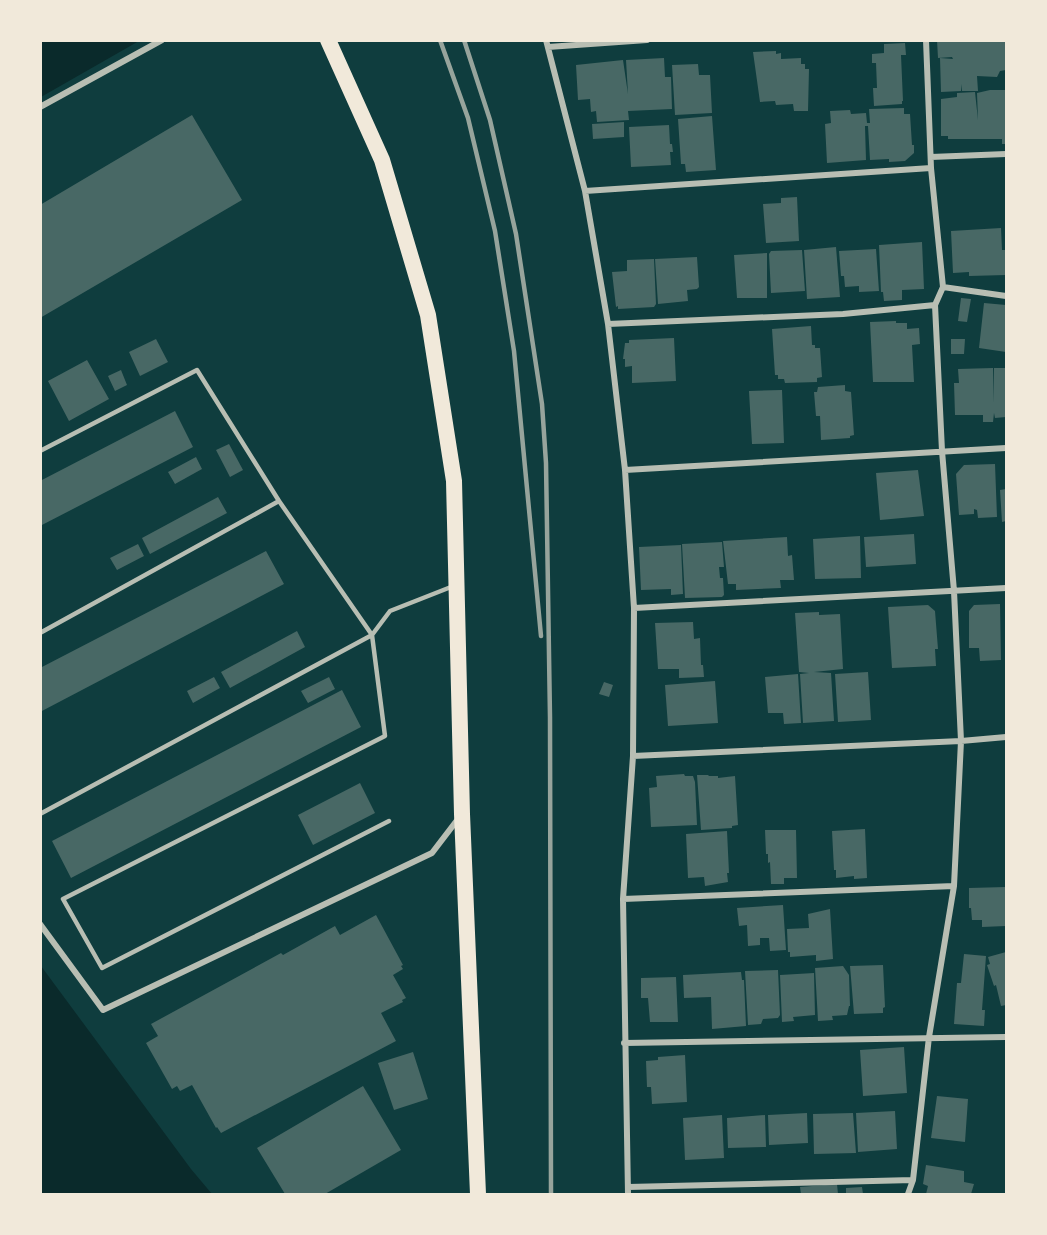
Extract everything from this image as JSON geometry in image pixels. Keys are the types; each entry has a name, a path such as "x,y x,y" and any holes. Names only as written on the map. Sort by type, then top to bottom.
{"highway":[{"path":"328,40 382,160 428,315 454,481 462,814 478,1194"}],"street":[{"path":"40,107 162,40"},
{"path":"647,40 547,44 585,191 608,324 625,470 634,608 633,756 623,900 628,1191 913,1180"},
{"path":"908,1194 913,1180 929,1037 954,886 961,741 954,591 942,451 935,305 943,287 931,168 926,40"},
{"path":"931,157 1006,154"},
{"path":"585,191 931,168"},
{"path":"943,287 1006,296"},
{"path":"608,324 843,314 935,305"},
{"path":"625,470 1006,448"},
{"path":"634,608 1006,588"},
{"path":"633,756 1006,737"},
{"path":"40,924 103,1010 432,853 462,814"},
{"path":"623,900 954,886"},
{"path":"624,1043 1006,1037"}],"lane":[{"path":"40,451 197,370 279,501 372,635 385,736 63,900 102,968 389,822"},
{"path":"40,633 279,501"},
{"path":"40,814 372,635 390,611 457,585"}],"water":[{"path":"41,40 139,40 139,41 41,97"},
{"path":"41,966 191,1169 212,1194 41,1194"}],"building":[{"path":"937,40 1006,40 1006,70 1000,71 997,77 977,76 978,91 962,91 961,84 961,91 941,92 940,58 953,59 952,57 938,58"},
{"path":"905,43 906,55 901,55 902,104 874,106 873,88 877,88 876,63 872,63 872,54 884,53 884,44"},
{"path":"776,51 776,54 781,53 781,59 801,58 801,64 805,64 805,69 809,69 808,111 794,111 793,104 776,105 775,101 760,102 753,52"},
{"path":"664,58 665,77 671,77 672,109 628,111 629,120 597,122 596,111 591,112 590,99 578,100 576,65 623,60 628,94 626,60"},
{"path":"698,64 699,75 710,75 712,113 675,115 672,65"},
{"path":"1006,90 1006,144 1002,144 1002,139 948,139 948,136 941,136 941,99 957,97 957,93 975,92 978,120 977,93"},
{"path":"904,108 904,114 910,114 912,145 914,145 914,153 905,161 870,160 868,126 865,126 866,160 827,163 825,124 831,123 830,111 850,110 851,114 866,113 867,123 870,123 869,109"},
{"path":"192,115 242,200 40,318 40,205"},
{"path":"712,116 716,170 686,172 685,164 681,164 678,119"},
{"path":"624,122 624,137 593,139 592,124"},
{"path":"669,125 673,152 670,152 671,165 631,167 629,127"},
{"path":"797,197 799,241 766,243 763,204 781,203 781,198"},
{"path":"1001,228 1006,275 969,276 969,272 953,273 951,231"},
{"path":"922,242 924,289 902,290 902,300 884,301 883,292 881,292 879,245"},
{"path":"836,247 840,297 807,299 804,250"},
{"path":"876,249 879,291 859,292 859,286 845,287 844,276 841,276 839,251"},
{"path":"802,250 805,291 771,293 769,254 771,251"},
{"path":"767,253 767,298 737,298 734,255"},
{"path":"697,257 699,287 687,290 688,301 658,304 655,259"},
{"path":"654,259 656,304 654,307 618,309 612,272 627,271 627,260"},
{"path":"961,298 971,299 967,322 958,321"},
{"path":"984,303 1006,305 1006,352 979,348"},
{"path":"896,321 896,323 907,323 907,329 919,328 920,344 912,345 914,382 873,382 870,322"},
{"path":"811,326 812,345 820,348 822,377 817,378 817,382 785,383 784,379 778,379 778,375 775,375 772,329"},
{"path":"674,338 676,381 632,383 632,366 625,367 625,359 623,359 625,343 629,343 629,340"},
{"path":"156,339 168,362 140,376 129,352"},
{"path":"951,339 965,339 964,354 951,354"},
{"path":"87,360 109,399 69,421 48,381"},
{"path":"993,368 994,403 994,368 1006,368 1006,417 995,418 994,413 993,422 983,422 983,415 955,415 954,383 959,383 958,369"},
{"path":"121,370 127,385 115,391 108,376"},
{"path":"845,385 845,391 851,392 854,435 850,438 821,440 820,416 816,416 814,392 817,392 818,387"},
{"path":"782,390 784,443 752,444 749,391"},
{"path":"175,411 193,447 40,526 40,481"},
{"path":"229,444 243,470 230,477 216,450"},
{"path":"196,457 202,469 175,484 168,472"},
{"path":"995,464 997,517 978,518 977,510 974,509 974,514 959,515 956,474 964,465"},
{"path":"918,470 924,516 880,520 876,473"},
{"path":"1006,489 1006,521 1002,522 1000,490"},
{"path":"218,497 227,513 150,554 142,538"},
{"path":"914,534 916,564 866,567 864,537"},
{"path":"860,536 861,578 815,579 813,539"},
{"path":"787,537 788,556 792,555 794,580 780,580 781,588 736,590 736,584 728,584 723,541"},
{"path":"722,542 724,567 719,567 720,578 723,578 724,595 722,597 685,598 682,544"},
{"path":"138,544 144,556 117,570 110,558"},
{"path":"681,545 683,594 671,595 671,589 641,590 639,547"},
{"path":"266,551 284,584 40,712 40,668"},
{"path":"1000,604 1001,660 980,661 979,648 969,648 969,611 974,605"},
{"path":"928,605 935,611 938,649 935,649 936,666 892,668 888,607"},
{"path":"819,612 819,615 840,614 843,669 814,672 831,673 834,721 803,723 800,674 809,673 799,672 795,613"},
{"path":"693,622 694,639 700,638 704,677 679,678 679,669 658,669 655,623"},
{"path":"297,631 305,647 230,688 221,672"},
{"path":"868,672 871,720 838,722 835,674"},
{"path":"798,674 801,723 784,724 783,713 768,713 765,677"},
{"path":"214,677 220,688 193,703 187,691"},
{"path":"329,677 335,689 308,703 301,691"},
{"path":"715,681 718,723 668,726 665,685"},
{"path":"604,682 613,685 609,697 599,694"},
{"path":"342,690 361,727 71,878 52,841"},
{"path":"684,774 693,776 695,782 697,825 651,827 649,788 657,787 656,776"},
{"path":"697,775 718,776 718,778 735,776 738,825 732,828 701,830"},
{"path":"360,783 375,813 313,845 298,815"},
{"path":"865,829 867,878 854,879 854,876 836,878 832,831"},
{"path":"765,830 796,830 797,878 784,878 784,884 771,884"},
{"path":"727,831 728,882 705,886 704,877 688,878 686,834"},
{"path":"1006,887 1006,926 982,927 982,920 972,920 971,908 969,908 969,888"},
{"path":"783,905 786,950 770,951 769,938 760,938 760,945 748,946 747,925 739,926 737,908"},
{"path":"830,909 833,959 816,961 816,955 790,957 787,929 809,928 808,914"},
{"path":"376,915 403,965 401,966 403,969 393,975 406,998 402,1000 403,1002 381,1013 396,1041 221,1133 192,1085 180,1091 177,1086 172,1089 146,1043 158,1036 151,1024 335,926 340,935"},
{"path":"1006,952 1006,1005 1001,1006 996,985 994,986 987,965 990,964 988,957"},
{"path":"964,954 986,956 982,1010 985,1010 984,1026 954,1024 957,983 961,983"},
{"path":"883,965 885,1007 883,1013 854,1014 850,966"},
{"path":"843,966 849,975 850,1006 847,1015 832,1016 833,1020 818,1021 815,968"},
{"path":"778,970 780,1015 778,1018 763,1019 761,1024 748,1025 745,971"},
{"path":"741,972 742,980 744,980 746,1026 712,1029 711,997 684,998 683,975"},
{"path":"814,973 815,1015 793,1017 794,1021 782,1022 780,975"},
{"path":"676,977 678,1022 650,1022 648,998 641,998 641,978"},
{"path":"904,1047 907,1093 863,1096 860,1050"},
{"path":"413,1052 428,1099 394,1110 378,1063"},
{"path":"685,1055 687,1102 652,1104 651,1087 647,1087 646,1061 658,1060 658,1057"},
{"path":"363,1086 401,1150 325,1194 285,1194 257,1148"},
{"path":"937,1096 968,1099 965,1142 931,1138"},
{"path":"895,1111 897,1149 858,1152 856,1113"},
{"path":"807,1113 808,1143 769,1145 768,1115"},
{"path":"853,1113 856,1153 814,1154 813,1114"},
{"path":"722,1115 724,1158 685,1160 683,1118"},
{"path":"765,1115 766,1147 728,1148 727,1118"},
{"path":"926,1165 964,1171 964,1182 974,1184 971,1194 926,1194 928,1186 923,1184"},
{"path":"837,1184 838,1194 801,1194 800,1187"},
{"path":"862,1187 863,1194 846,1194 846,1188"}],"railway":[{"path":"440,40 468,118 495,231 514,351 541,636"},
{"path":"464,40 490,120 516,234 542,404 546,463 550,717 551,1194"}]}
